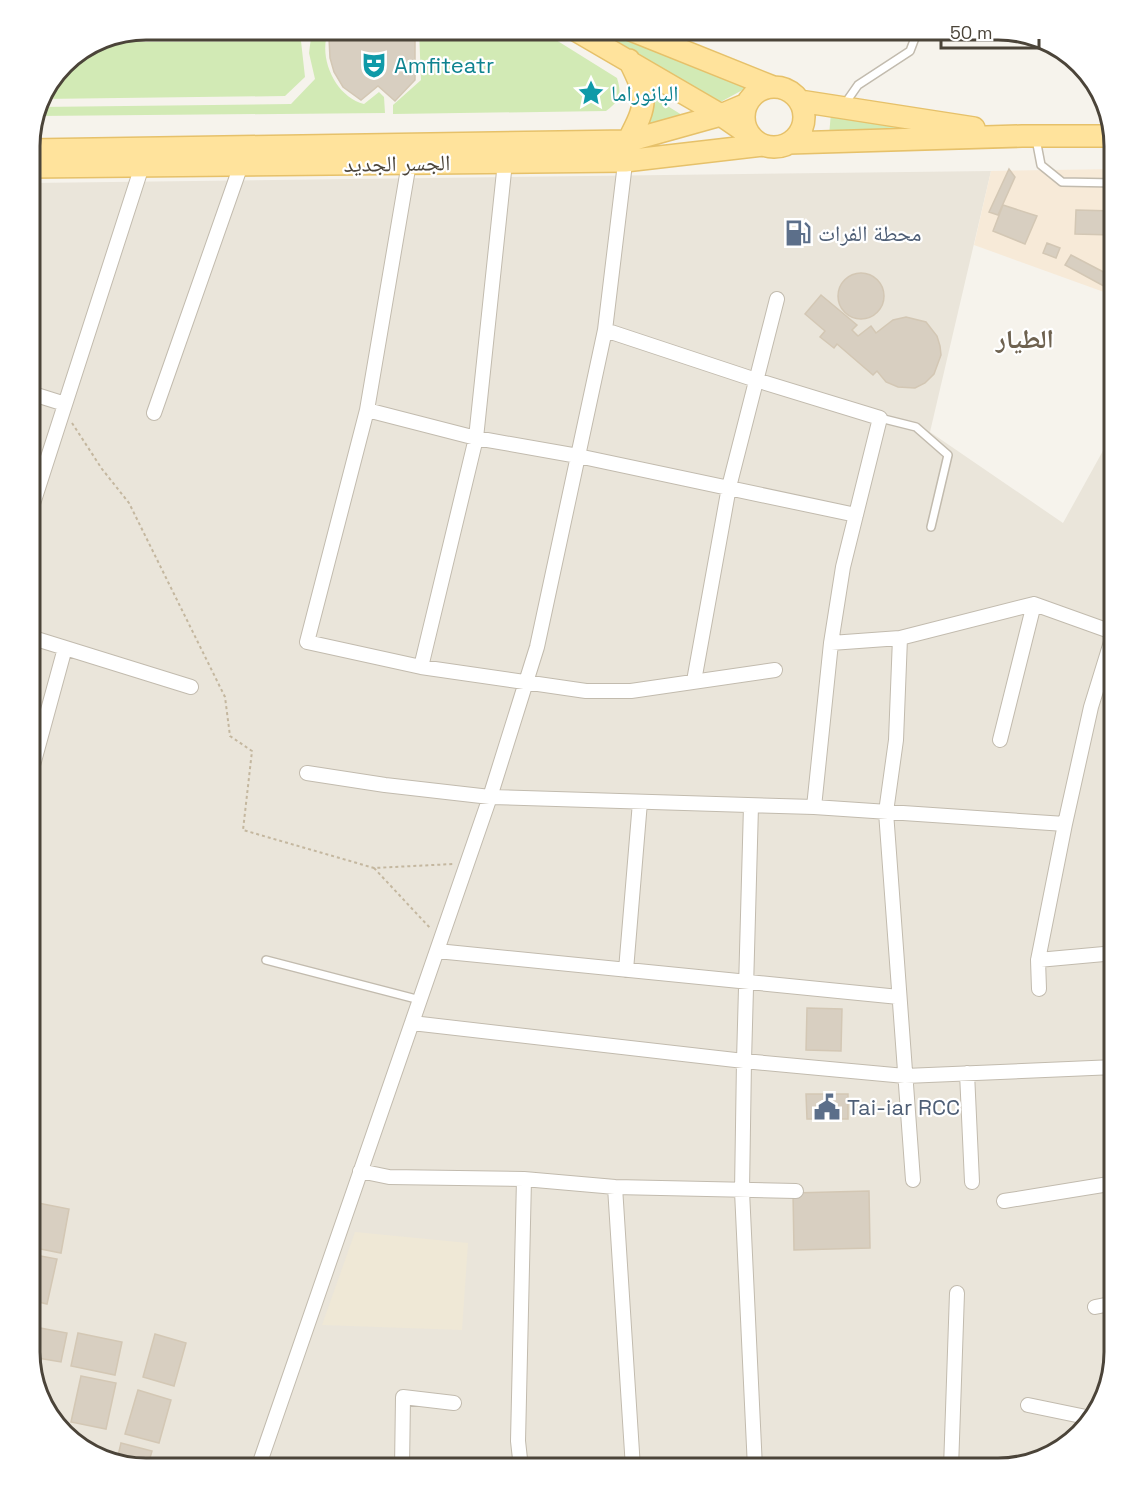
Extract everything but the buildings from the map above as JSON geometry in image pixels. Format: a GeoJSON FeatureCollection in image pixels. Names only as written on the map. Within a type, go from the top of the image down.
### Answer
{"type":"FeatureCollection","features":[{"type":"Feature","properties":{"kind":"main road"},"geometry":{"type":"LineString","coordinates":[[594,41],[722,115],[757,140],[781,147],[789,143],[802,129],[804,110],[800,101],[788,90],[773,87],[658,41]]}},
{"type":"Feature","properties":{"kind":"main road"},"geometry":{"type":"LineString","coordinates":[[627,151],[644,104],[643,89],[629,60]]}},
{"type":"Feature","properties":{"kind":"main road"},"geometry":{"type":"LineString","coordinates":[[757,140],[745,120],[747,104],[758,92],[773,87]]}},
{"type":"Feature","properties":{"kind":"main road"},"geometry":{"type":"LineString","coordinates":[[800,101],[1029,136]]}},
{"type":"Feature","properties":{"kind":"main road","name":"الجسر الجديد"},"geometry":{"type":"LineString","coordinates":[[41,150],[627,151],[747,104]]}},
{"type":"Feature","properties":{"kind":"main road"},"geometry":{"type":"LineString","coordinates":[[789,143],[1104,136]]}},
{"type":"Feature","properties":{"kind":"main road","name":"الجسر الجديد"},"geometry":{"type":"LineString","coordinates":[[41,167],[505,162],[757,140]]}},
{"type":"Feature","properties":{"kind":"street"},"geometry":{"type":"LineString","coordinates":[[261,1458],[468,863],[537,647],[605,330],[627,151]]}},
{"type":"Feature","properties":{"kind":"street"},"geometry":{"type":"LineString","coordinates":[[421,667],[476,438],[505,162]]}},
{"type":"Feature","properties":{"kind":"street"},"geometry":{"type":"LineString","coordinates":[[409,163],[367,410],[308,642],[421,667],[586,691],[631,691],[775,670]]}},
{"type":"Feature","properties":{"kind":"street"},"geometry":{"type":"LineString","coordinates":[[154,413],[241,165]]}},
{"type":"Feature","properties":{"kind":"street"},"geometry":{"type":"LineString","coordinates":[[41,480],[142,166]]}},
{"type":"Feature","properties":{"kind":"street"},"geometry":{"type":"LineString","coordinates":[[694,681],[729,487],[777,299]]}},
{"type":"Feature","properties":{"kind":"street"},"geometry":{"type":"LineString","coordinates":[[605,330],[880,418],[843,567],[831,643],[814,807]]}},
{"type":"Feature","properties":{"kind":"street"},"geometry":{"type":"LineString","coordinates":[[41,396],[65,404]]}},
{"type":"Feature","properties":{"kind":"street"},"geometry":{"type":"LineString","coordinates":[[367,410],[476,438],[578,456],[856,515]]}},
{"type":"Feature","properties":{"kind":"street"},"geometry":{"type":"LineString","coordinates":[[831,643],[900,638],[1034,604],[1105,628]]}},
{"type":"Feature","properties":{"kind":"street"},"geometry":{"type":"LineString","coordinates":[[1000,740],[1034,604]]}},
{"type":"Feature","properties":{"kind":"street"},"geometry":{"type":"LineString","coordinates":[[900,638],[896,740],[886,812],[913,1180]]}},
{"type":"Feature","properties":{"kind":"street"},"geometry":{"type":"LineString","coordinates":[[41,640],[191,687]]}},
{"type":"Feature","properties":{"kind":"street"},"geometry":{"type":"LineString","coordinates":[[41,738],[65,648]]}},
{"type":"Feature","properties":{"kind":"street"},"geometry":{"type":"LineString","coordinates":[[1039,989],[1038,960],[1065,824],[1091,707],[1105,661]]}},
{"type":"Feature","properties":{"kind":"street"},"geometry":{"type":"LineString","coordinates":[[308,773],[490,797],[814,807],[1065,824]]}},
{"type":"Feature","properties":{"kind":"street"},"geometry":{"type":"LineString","coordinates":[[626,970],[640,802]]}},
{"type":"Feature","properties":{"kind":"street"},"geometry":{"type":"LineString","coordinates":[[751,806],[742,1191],[755,1458]]}},
{"type":"Feature","properties":{"kind":"street"},"geometry":{"type":"LineString","coordinates":[[439,945],[626,970],[899,997]]}},
{"type":"Feature","properties":{"kind":"street"},"geometry":{"type":"LineString","coordinates":[[1038,960],[1105,954]]}},
{"type":"Feature","properties":{"kind":"street"},"geometry":{"type":"LineString","coordinates":[[412,1023],[744,1061],[905,1076],[1105,1067]]}},
{"type":"Feature","properties":{"kind":"street"},"geometry":{"type":"LineString","coordinates":[[967,1073],[972,1182]]}},
{"type":"Feature","properties":{"kind":"street"},"geometry":{"type":"LineString","coordinates":[[360,1171],[389,1177],[524,1179],[615,1187],[796,1191]]}},
{"type":"Feature","properties":{"kind":"street"},"geometry":{"type":"LineString","coordinates":[[520,1458],[518,1441],[524,1179]]}},
{"type":"Feature","properties":{"kind":"street"},"geometry":{"type":"LineString","coordinates":[[1004,1201],[1105,1185]]}},
{"type":"Feature","properties":{"kind":"street"},"geometry":{"type":"LineString","coordinates":[[615,1187],[632,1458]]}},
{"type":"Feature","properties":{"kind":"street"},"geometry":{"type":"LineString","coordinates":[[951,1458],[957,1293]]}},
{"type":"Feature","properties":{"kind":"street"},"geometry":{"type":"LineString","coordinates":[[1095,1307],[1105,1305]]}},
{"type":"Feature","properties":{"kind":"street"},"geometry":{"type":"LineString","coordinates":[[402,1458],[403,1397],[454,1403]]}},
{"type":"Feature","properties":{"kind":"street"},"geometry":{"type":"LineString","coordinates":[[1028,1405],[1083,1416]]}},
{"type":"Feature","properties":{"kind":"lane"},"geometry":{"type":"LineString","coordinates":[[842,107],[858,85],[910,51],[914,41]]}},
{"type":"Feature","properties":{"kind":"lane"},"geometry":{"type":"LineString","coordinates":[[1029,136],[1041,165],[1062,182],[1105,183]]}},
{"type":"Feature","properties":{"kind":"lane"},"geometry":{"type":"LineString","coordinates":[[880,418],[916,427],[948,455],[931,527]]}},
{"type":"Feature","properties":{"kind":"lane"},"geometry":{"type":"LineString","coordinates":[[266,960],[420,1000]]}},
{"type":"Feature","properties":{"kind":"path"},"geometry":{"type":"LineString","coordinates":[[65,404],[73,424],[102,469],[129,503],[225,697],[230,736],[252,751],[243,830],[374,868],[468,863]]}},
{"type":"Feature","properties":{"kind":"path"},"geometry":{"type":"LineString","coordinates":[[374,868],[439,945]]}},
{"type":"Feature","properties":{"kind":"shaded area"},"geometry":{"type":"Polygon","coordinates":[[[1105,169],[1105,292],[974,245],[991,171],[1105,169]]]}},
{"type":"Feature","properties":{"kind":"shaded area"},"geometry":{"type":"Polygon","coordinates":[[[991,171],[930,432],[1063,523],[1105,447],[1105,1351],[1101,1379],[1096,1392],[1083,1416],[1063,1436],[1026,1454],[998,1458],[147,1458],[119,1454],[106,1449],[82,1436],[62,1416],[46,1385],[40,1351],[41,183],[991,171]]]}},
{"type":"Feature","properties":{"kind":"shaded area"},"geometry":{"type":"Polygon","coordinates":[[[355,1232],[468,1243],[462,1330],[322,1325],[355,1232]]]}},
{"type":"Feature","properties":{"kind":"green space"},"geometry":{"type":"Polygon","coordinates":[[[301,41],[305,77],[285,96],[52,99],[62,82],[82,62],[106,49],[134,42],[301,41]]]}},
{"type":"Feature","properties":{"kind":"green space"},"geometry":{"type":"Polygon","coordinates":[[[311,41],[326,41],[327,63],[337,84],[354,100],[364,104],[379,92],[384,97],[385,113],[45,116],[48,107],[291,104],[315,79],[309,53],[311,41]]]}},
{"type":"Feature","properties":{"kind":"green space"},"geometry":{"type":"Polygon","coordinates":[[[419,41],[558,41],[617,78],[619,97],[606,111],[393,114],[393,105],[421,80],[419,41]]]}},
{"type":"Feature","properties":{"kind":"green space"},"geometry":{"type":"Polygon","coordinates":[[[604,41],[637,41],[748,87],[715,105],[604,41]]]}},
{"type":"Feature","properties":{"kind":"green space"},"geometry":{"type":"Polygon","coordinates":[[[653,97],[682,115],[646,124],[653,97]]]}},
{"type":"Feature","properties":{"kind":"green space"},"geometry":{"type":"Polygon","coordinates":[[[831,113],[971,133],[829,135],[831,113]]]}},
{"type":"Feature","properties":{"kind":"place","name":"Amfiteatr"},"geometry":{"type":"Point","coordinates":[374,65]}},
{"type":"Feature","properties":{"kind":"place","name":"البانوراما"},"geometry":{"type":"Point","coordinates":[591,93]}},
{"type":"Feature","properties":{"kind":"place","name":"محطة الفرات"},"geometry":{"type":"Point","coordinates":[798,233]}},
{"type":"Feature","properties":{"kind":"place","name":"Tai-iar RCC"},"geometry":{"type":"Point","coordinates":[827,1107]}},
{"type":"Feature","properties":{"kind":"district","name":"الطيار"},"geometry":{"type":"Point","coordinates":[1025,339]}}]}
